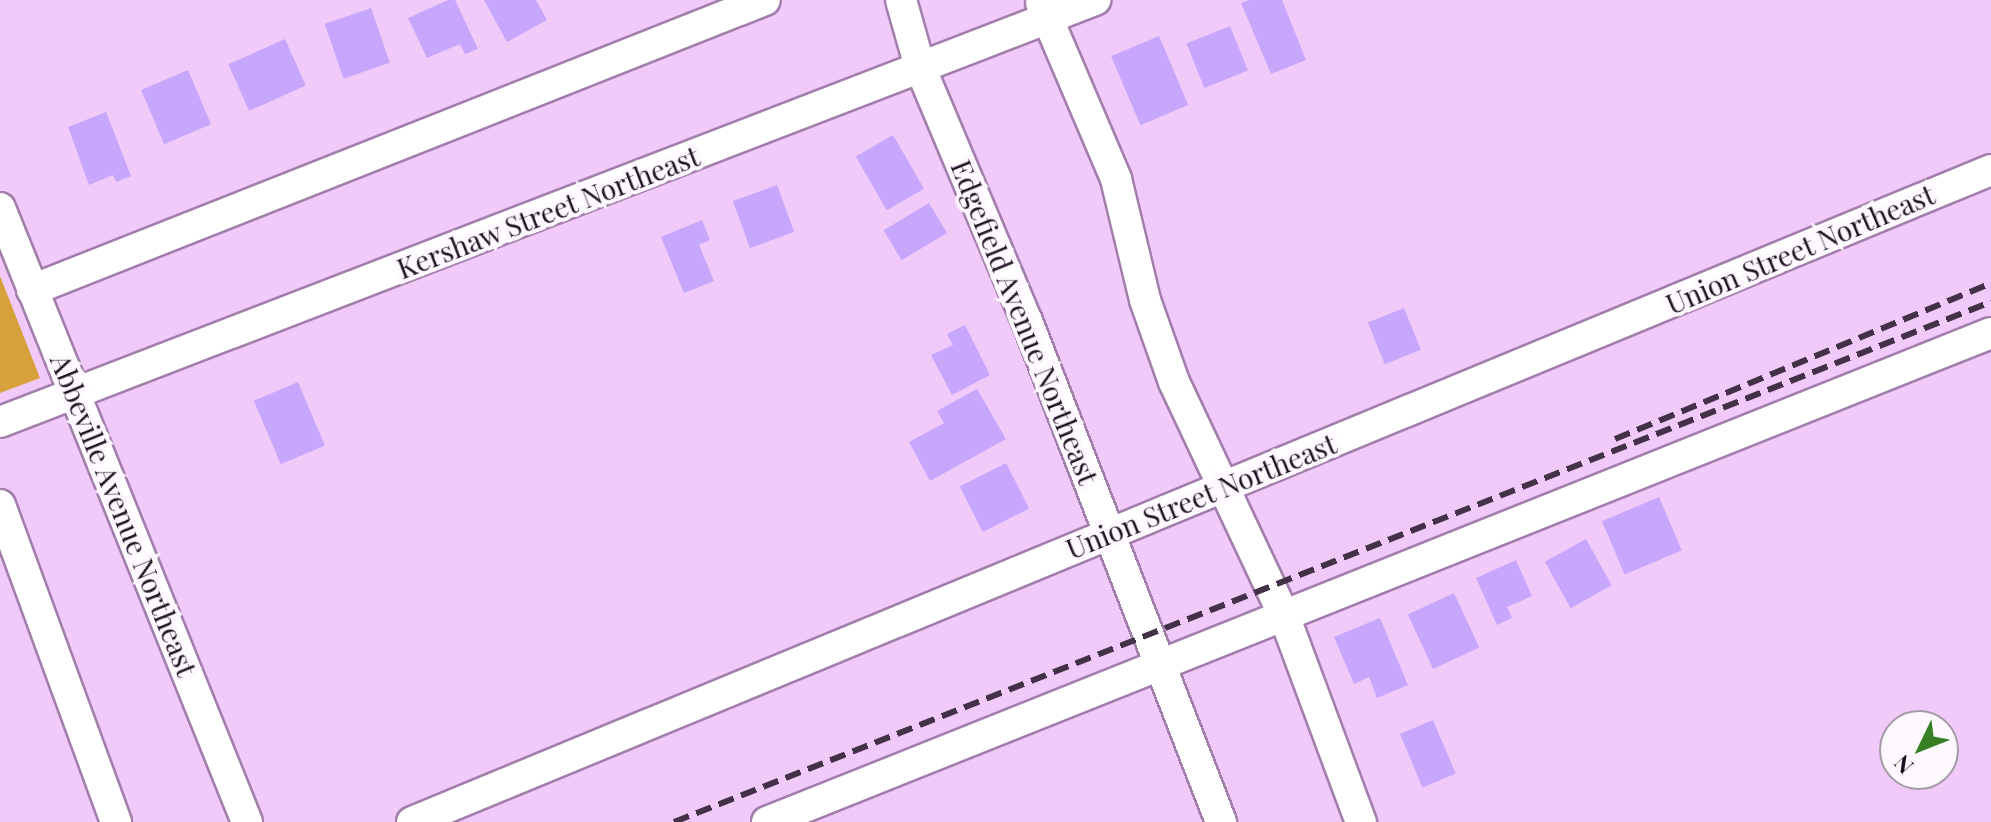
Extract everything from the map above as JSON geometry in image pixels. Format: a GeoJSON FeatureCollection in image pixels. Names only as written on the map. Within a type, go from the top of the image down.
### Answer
{"type":"FeatureCollection","features":[{"type":"Feature","properties":{"kind":"street"},"geometry":{"type":"LineString","coordinates":[[32,290],[765,0]]}},
{"type":"Feature","properties":{"kind":"street","name":"Edgefield Avenue Northeast"},"geometry":{"type":"LineString","coordinates":[[901,0],[920,67],[1163,667],[1221,822]]}},
{"type":"Feature","properties":{"kind":"street","name":"Kershaw Street Northeast"},"geometry":{"type":"LineString","coordinates":[[0,422],[920,67],[1043,9],[1095,0]]}},
{"type":"Feature","properties":{"kind":"street"},"geometry":{"type":"LineString","coordinates":[[1043,9],[1116,179],[1145,300],[1174,382],[1285,618],[1361,822]]}},
{"type":"Feature","properties":{"kind":"street","name":"Union Street Northeast"},"geometry":{"type":"LineString","coordinates":[[412,822],[1991,170]]}},
{"type":"Feature","properties":{"kind":"street","name":"Abbeville Avenue Northeast"},"geometry":{"type":"LineString","coordinates":[[0,208],[74,393],[108,468],[247,822]]}},
{"type":"Feature","properties":{"kind":"street"},"geometry":{"type":"LineString","coordinates":[[767,822],[1285,618],[1564,499],[1991,333]]}},
{"type":"Feature","properties":{"kind":"street"},"geometry":{"type":"LineString","coordinates":[[0,505],[116,822]]}},
{"type":"Feature","properties":{"kind":"shaded area"},"geometry":{"type":"Polygon","coordinates":[[[0,276],[40,378],[0,393],[0,276]]]}},
{"type":"Feature","properties":{"kind":"building"},"geometry":{"type":"Polygon","coordinates":[[[448,0],[455,0],[478,49],[465,54],[460,44],[427,58],[408,18],[448,0]]]}},
{"type":"Feature","properties":{"kind":"building"},"geometry":{"type":"Polygon","coordinates":[[[484,0],[536,0],[547,20],[507,42],[484,0]]]}},
{"type":"Feature","properties":{"kind":"building"},"geometry":{"type":"Polygon","coordinates":[[[1249,0],[1282,0],[1306,60],[1271,74],[1241,3],[1249,0]]]}},
{"type":"Feature","properties":{"kind":"building"},"geometry":{"type":"Polygon","coordinates":[[[371,8],[390,63],[344,79],[325,24],[371,8]]]}},
{"type":"Feature","properties":{"kind":"building"},"geometry":{"type":"Polygon","coordinates":[[[1230,26],[1248,71],[1204,88],[1186,44],[1230,26]]]}},
{"type":"Feature","properties":{"kind":"building"},"geometry":{"type":"Polygon","coordinates":[[[1159,36],[1188,105],[1140,125],[1111,56],[1159,36]]]}},
{"type":"Feature","properties":{"kind":"building"},"geometry":{"type":"Polygon","coordinates":[[[285,39],[306,86],[249,111],[228,64],[285,39]]]}},
{"type":"Feature","properties":{"kind":"building"},"geometry":{"type":"Polygon","coordinates":[[[188,70],[211,124],[164,144],[141,90],[188,70]]]}},
{"type":"Feature","properties":{"kind":"building"},"geometry":{"type":"Polygon","coordinates":[[[106,112],[131,176],[116,182],[113,175],[89,185],[68,127],[106,112]]]}},
{"type":"Feature","properties":{"kind":"building"},"geometry":{"type":"Polygon","coordinates":[[[893,135],[924,189],[887,210],[856,156],[893,135]]]}},
{"type":"Feature","properties":{"kind":"building"},"geometry":{"type":"Polygon","coordinates":[[[777,185],[794,232],[750,248],[733,201],[777,185]]]}},
{"type":"Feature","properties":{"kind":"building"},"geometry":{"type":"Polygon","coordinates":[[[929,203],[947,233],[902,260],[884,230],[929,203]]]}},
{"type":"Feature","properties":{"kind":"building"},"geometry":{"type":"Polygon","coordinates":[[[702,220],[710,240],[699,245],[714,281],[684,293],[661,237],[702,220]]]}},
{"type":"Feature","properties":{"kind":"building"},"geometry":{"type":"Polygon","coordinates":[[[1404,308],[1421,350],[1385,364],[1368,323],[1404,308]]]}},
{"type":"Feature","properties":{"kind":"building"},"geometry":{"type":"Polygon","coordinates":[[[965,325],[990,375],[952,395],[931,355],[953,345],[947,334],[965,325]]]}},
{"type":"Feature","properties":{"kind":"building"},"geometry":{"type":"Polygon","coordinates":[[[298,382],[325,446],[281,464],[254,401],[298,382]]]}},
{"type":"Feature","properties":{"kind":"building"},"geometry":{"type":"Polygon","coordinates":[[[977,389],[1006,439],[930,481],[909,442],[944,423],[937,411],[977,389]]]}},
{"type":"Feature","properties":{"kind":"building"},"geometry":{"type":"Polygon","coordinates":[[[1006,463],[1029,508],[983,532],[960,487],[1006,463]]]}},
{"type":"Feature","properties":{"kind":"building"},"geometry":{"type":"Polygon","coordinates":[[[1659,497],[1682,550],[1625,575],[1602,521],[1659,497]]]}},
{"type":"Feature","properties":{"kind":"building"},"geometry":{"type":"Polygon","coordinates":[[[1586,539],[1612,585],[1571,608],[1545,562],[1586,539]]]}},
{"type":"Feature","properties":{"kind":"building"},"geometry":{"type":"Polygon","coordinates":[[[1516,560],[1532,596],[1507,607],[1512,618],[1497,625],[1476,578],[1516,560]]]}},
{"type":"Feature","properties":{"kind":"building"},"geometry":{"type":"Polygon","coordinates":[[[1454,593],[1479,647],[1433,669],[1408,615],[1454,593]]]}},
{"type":"Feature","properties":{"kind":"building"},"geometry":{"type":"Polygon","coordinates":[[[1380,618],[1408,685],[1377,698],[1369,677],[1354,684],[1334,637],[1380,618]]]}},
{"type":"Feature","properties":{"kind":"building"},"geometry":{"type":"Polygon","coordinates":[[[1433,720],[1456,773],[1423,787],[1400,734],[1433,720]]]}},
{"type":"Feature","properties":{"kind":"railway"},"geometry":{"type":"LineString","coordinates":[[1615,439],[1991,283]]}},
{"type":"Feature","properties":{"kind":"railway"},"geometry":{"type":"LineString","coordinates":[[674,822],[1991,302]]}}]}
